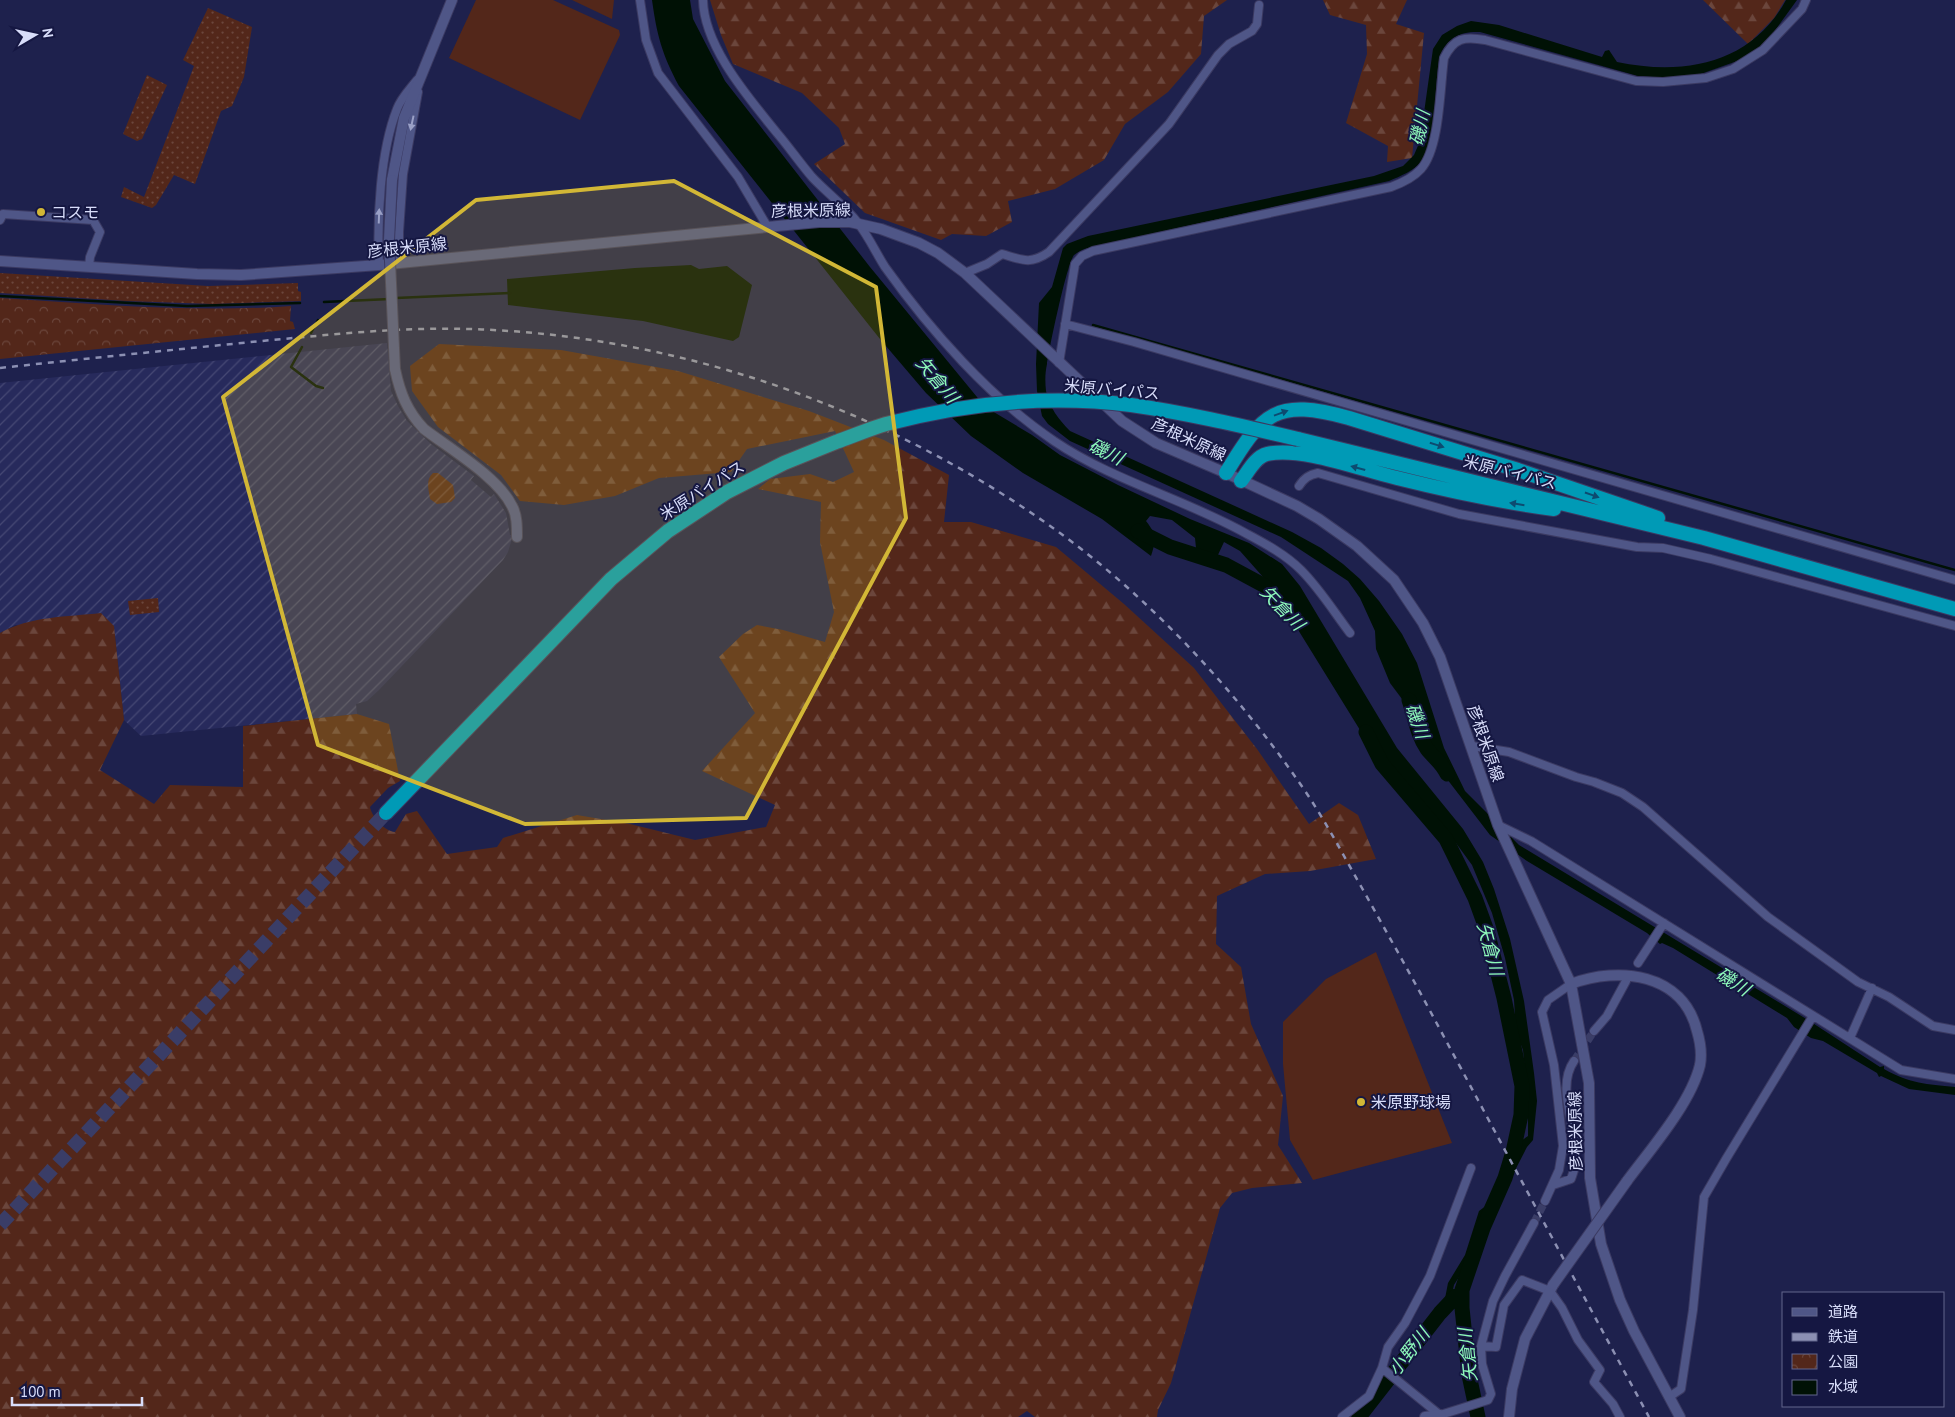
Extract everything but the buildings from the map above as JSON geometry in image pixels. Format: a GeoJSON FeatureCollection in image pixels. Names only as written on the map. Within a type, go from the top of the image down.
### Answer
{"type":"FeatureCollection","features":[{"type":"Feature","properties":{"kind":"highway","name":"米原バイパス"},"geometry":{"type":"LineString","coordinates":[[386,813],[611,579],[668,530],[727,492],[784,463],[884,425],[968,407],[1020,402],[1071,401],[1128,405],[1189,414],[1704,538],[1955,609]]}},
{"type":"Feature","properties":{"kind":"highway"},"geometry":{"type":"LineString","coordinates":[[1226,473],[1247,438],[1265,420],[1291,409],[1305,408],[1325,411],[1518,470],[1688,529],[1704,538]]}},
{"type":"Feature","properties":{"kind":"highway"},"geometry":{"type":"LineString","coordinates":[[1241,481],[1257,460],[1264,455],[1290,453],[1481,497],[1634,521]]}},
{"type":"Feature","properties":{"kind":"main road"},"geometry":{"type":"LineString","coordinates":[[452,0],[404,118],[392,180],[389,240],[395,369],[398,386],[404,402],[413,417],[504,493],[513,508],[517,522],[517,537]]}},
{"type":"Feature","properties":{"kind":"main road","name":"彦根米原線"},"geometry":{"type":"LineString","coordinates":[[0,262],[241,275],[379,265],[819,222],[855,223],[881,229],[919,243],[938,253],[965,273],[1056,360],[1129,425],[1156,443],[1297,506],[1357,546],[1394,580],[1423,623],[1440,657],[1498,825],[1571,984],[1589,1082],[1590,1178],[1602,1244],[1620,1300],[1680,1417]]}},
{"type":"Feature","properties":{"kind":"main road"},"geometry":{"type":"LineString","coordinates":[[1509,1417],[1512,1389],[1525,1339],[1552,1288],[1676,1114],[1691,1087],[1700,1064],[1700,1042],[1695,1021],[1684,1003],[1670,990],[1653,980],[1618,974],[1581,980],[1571,984]]}},
{"type":"Feature","properties":{"kind":"main road"},"geometry":{"type":"LineString","coordinates":[[1426,1417],[1441,1416]]}},
{"type":"Feature","properties":{"kind":"street"},"geometry":{"type":"LineString","coordinates":[[640,0],[646,40],[658,73],[738,177],[772,226]]}},
{"type":"Feature","properties":{"kind":"street"},"geometry":{"type":"LineString","coordinates":[[703,0],[709,28],[726,64],[746,94],[813,177],[855,223],[917,308],[987,387],[1051,439],[1082,459],[1223,520],[1273,548],[1301,570],[1319,590],[1350,633]]}},
{"type":"Feature","properties":{"kind":"street"},"geometry":{"type":"LineString","coordinates":[[1056,360],[1065,324],[1075,264],[1082,256],[1093,251],[1391,187],[1416,174],[1423,168],[1430,154],[1434,139],[1444,58],[1457,41],[1470,37],[1485,40],[1636,81],[1663,82],[1706,78],[1733,69],[1763,50],[1802,10],[1806,0]]}},
{"type":"Feature","properties":{"kind":"street"},"geometry":{"type":"LineString","coordinates":[[965,273],[987,264],[1002,254],[1027,261],[1038,260],[1049,252],[1169,124],[1218,55],[1229,44],[1252,31],[1257,24],[1259,5]]}},
{"type":"Feature","properties":{"kind":"street"},"geometry":{"type":"LineString","coordinates":[[399,263],[403,174],[420,75]]}},
{"type":"Feature","properties":{"kind":"street"},"geometry":{"type":"LineString","coordinates":[[379,265],[381,190],[388,144],[397,109],[420,75]]}},
{"type":"Feature","properties":{"kind":"street"},"geometry":{"type":"LineString","coordinates":[[0,220],[3,214],[93,220],[100,232],[90,257],[89,267]]}},
{"type":"Feature","properties":{"kind":"street"},"geometry":{"type":"LineString","coordinates":[[1065,324],[1153,347],[1955,580]]}},
{"type":"Feature","properties":{"kind":"street"},"geometry":{"type":"LineString","coordinates":[[1299,486],[1311,474],[1318,473],[1459,514],[1637,547],[1662,548],[1711,559],[1955,626]]}},
{"type":"Feature","properties":{"kind":"street"},"geometry":{"type":"LineString","coordinates":[[1472,746],[1509,752],[1622,793],[1644,807],[1768,917],[1858,982],[1889,997],[1933,1026],[1955,1030]]}},
{"type":"Feature","properties":{"kind":"street"},"geometry":{"type":"LineString","coordinates":[[1498,825],[1530,841],[1812,1018],[1850,1038],[1901,1070],[1955,1079]]}},
{"type":"Feature","properties":{"kind":"street"},"geometry":{"type":"LineString","coordinates":[[1638,963],[1663,926]]}},
{"type":"Feature","properties":{"kind":"street"},"geometry":{"type":"LineString","coordinates":[[1594,1031],[1607,1016],[1626,981]]}},
{"type":"Feature","properties":{"kind":"street"},"geometry":{"type":"LineString","coordinates":[[1544,1202],[1553,1185],[1562,1157],[1563,1146],[1556,1074],[1542,1012],[1548,1000],[1571,984]]}},
{"type":"Feature","properties":{"kind":"street"},"geometry":{"type":"LineString","coordinates":[[1850,1038],[1872,988]]}},
{"type":"Feature","properties":{"kind":"street"},"geometry":{"type":"LineString","coordinates":[[1669,1397],[1681,1389],[1693,1310],[1704,1197],[1812,1018]]}},
{"type":"Feature","properties":{"kind":"street"},"geometry":{"type":"LineString","coordinates":[[1553,1185],[1571,1179],[1576,1160],[1566,1082],[1570,1067],[1574,1061]]}},
{"type":"Feature","properties":{"kind":"street"},"geometry":{"type":"LineString","coordinates":[[1342,1417],[1369,1396],[1382,1368],[1388,1347],[1405,1323],[1430,1276],[1471,1168]]}},
{"type":"Feature","properties":{"kind":"street"},"geometry":{"type":"LineString","coordinates":[[1382,1368],[1441,1416],[1488,1400],[1491,1394],[1482,1364],[1481,1346],[1493,1301],[1534,1223]]}},
{"type":"Feature","properties":{"kind":"street"},"geometry":{"type":"LineString","coordinates":[[1481,1346],[1496,1347],[1504,1305],[1522,1280],[1552,1288],[1578,1340],[1600,1370],[1594,1382],[1613,1404],[1620,1417]]}},
{"type":"Feature","properties":{"kind":"highlighted area"},"geometry":{"type":"Polygon","coordinates":[[[674,181],[876,287],[906,518],[746,818],[525,824],[318,745],[223,397],[476,200],[674,181]]]}},
{"type":"Feature","properties":{"kind":"shaded area"},"geometry":{"type":"Polygon","coordinates":[[[387,343],[391,391],[407,421],[431,444],[474,476],[471,480],[491,497],[494,494],[506,513],[510,535],[513,535],[508,552],[503,560],[379,690],[367,701],[356,704],[357,714],[141,736],[124,720],[114,626],[15,625],[0,633],[0,383],[387,343]]]}},
{"type":"Feature","properties":{"kind":"green space"},"geometry":{"type":"Polygon","coordinates":[[[476,0],[553,0],[619,30],[620,35],[580,120],[449,58],[476,0]]]}},
{"type":"Feature","properties":{"kind":"green space"},"geometry":{"type":"Polygon","coordinates":[[[572,0],[614,0],[612,19],[572,0]]]}},
{"type":"Feature","properties":{"kind":"green space"},"geometry":{"type":"Polygon","coordinates":[[[710,0],[1227,0],[1204,16],[1201,54],[1168,92],[1125,124],[1104,160],[1055,189],[1008,201],[1012,222],[986,236],[952,234],[941,240],[865,213],[814,164],[845,144],[839,128],[802,93],[733,64],[710,0]]]}},
{"type":"Feature","properties":{"kind":"green space"},"geometry":{"type":"Polygon","coordinates":[[[1323,0],[1407,0],[1396,24],[1424,33],[1412,158],[1387,162],[1388,146],[1346,123],[1367,54],[1366,25],[1330,15],[1323,0]]]}},
{"type":"Feature","properties":{"kind":"green space"},"geometry":{"type":"Polygon","coordinates":[[[1703,0],[1785,0],[1774,18],[1748,44],[1703,0]]]}},
{"type":"Feature","properties":{"kind":"green space"},"geometry":{"type":"Polygon","coordinates":[[[208,8],[252,27],[244,77],[232,106],[221,111],[195,184],[174,175],[156,205],[152,208],[121,197],[124,187],[144,197],[194,66],[183,60],[208,8]]]}},
{"type":"Feature","properties":{"kind":"green space"},"geometry":{"type":"Polygon","coordinates":[[[147,75],[167,85],[142,139],[137,141],[123,134],[147,75]]]}},
{"type":"Feature","properties":{"kind":"green space"},"geometry":{"type":"Polygon","coordinates":[[[0,273],[208,286],[298,283],[301,301],[213,304],[0,293],[0,273]]]}},
{"type":"Feature","properties":{"kind":"green space"},"geometry":{"type":"Polygon","coordinates":[[[0,298],[218,309],[291,306],[290,321],[293,322],[295,329],[0,359],[0,298]]]}},
{"type":"Feature","properties":{"kind":"green space"},"geometry":{"type":"Polygon","coordinates":[[[439,344],[561,350],[678,371],[809,411],[884,440],[949,475],[944,522],[971,522],[1056,547],[1124,604],[1194,668],[1257,749],[1309,824],[1339,803],[1358,815],[1376,859],[1310,871],[1265,874],[1217,896],[1216,944],[1241,967],[1251,1024],[1283,1096],[1278,1145],[1302,1183],[1252,1188],[1232,1193],[1220,1208],[1171,1383],[1158,1410],[1157,1417],[1035,1417],[1027,1411],[1018,1417],[0,1417],[0,633],[12,627],[36,620],[101,613],[114,626],[124,720],[100,770],[154,804],[170,785],[243,787],[243,726],[357,714],[389,724],[400,781],[388,788],[370,807],[373,815],[379,823],[395,832],[406,814],[417,811],[447,854],[497,847],[503,838],[577,815],[630,824],[695,840],[766,827],[775,805],[702,771],[755,713],[719,657],[743,634],[757,625],[825,642],[834,612],[820,542],[821,502],[758,489],[770,479],[810,474],[833,482],[854,472],[835,431],[747,449],[731,472],[659,478],[615,496],[564,505],[520,501],[501,475],[438,427],[412,391],[410,366],[439,344]]]}},
{"type":"Feature","properties":{"kind":"green space"},"geometry":{"type":"Polygon","coordinates":[[[433,473],[438,473],[453,485],[455,498],[451,502],[437,504],[430,499],[428,482],[433,473]]]}},
{"type":"Feature","properties":{"kind":"green space"},"geometry":{"type":"Polygon","coordinates":[[[158,598],[159,612],[130,615],[128,601],[158,598]]]}},
{"type":"Feature","properties":{"kind":"green space","name":"米原野球場"},"geometry":{"type":"Polygon","coordinates":[[[1376,952],[1452,1143],[1313,1180],[1290,1140],[1283,1064],[1283,1022],[1326,979],[1376,952]]]}},
{"type":"Feature","properties":{"kind":"water"},"geometry":{"type":"Polygon","coordinates":[[[652,0],[690,0],[693,19],[725,81],[870,267],[982,405],[1032,435],[1060,455],[1190,519],[1249,543],[1282,564],[1300,586],[1397,748],[1463,829],[1483,862],[1510,939],[1524,1001],[1537,1101],[1533,1140],[1527,1147],[1494,1211],[1484,1220],[1471,1258],[1454,1285],[1448,1311],[1442,1314],[1448,1283],[1465,1255],[1479,1211],[1487,1205],[1491,1193],[1499,1185],[1518,1143],[1528,1136],[1528,1102],[1523,1050],[1516,1032],[1514,1000],[1505,958],[1492,913],[1472,865],[1445,828],[1390,771],[1360,730],[1271,586],[1240,551],[1224,542],[1217,557],[1203,564],[1194,559],[1195,538],[1172,520],[1150,516],[1146,521],[1154,534],[1154,546],[1151,556],[1102,519],[1023,473],[971,436],[926,393],[880,339],[679,86],[661,45],[652,0]]]}},
{"type":"Feature","properties":{"kind":"water"},"geometry":{"type":"Polygon","coordinates":[[[1786,0],[1797,0],[1768,40],[1759,49],[1740,60],[1695,76],[1668,78],[1638,76],[1480,32],[1456,36],[1447,44],[1440,55],[1433,126],[1427,152],[1422,161],[1407,173],[1389,181],[1088,248],[1074,255],[1063,289],[1051,342],[1046,371],[1046,391],[1055,413],[1070,431],[1292,532],[1321,548],[1360,579],[1379,601],[1402,634],[1417,663],[1444,748],[1465,791],[1519,845],[1808,1020],[1880,1067],[1884,1066],[1884,1069],[1911,1080],[1955,1087],[1955,1095],[1909,1089],[1881,1076],[1879,1077],[1877,1073],[1823,1041],[1811,1038],[1794,1027],[1787,1018],[1673,948],[1662,943],[1660,944],[1647,933],[1527,861],[1490,835],[1447,779],[1411,711],[1390,683],[1376,649],[1375,631],[1360,598],[1348,581],[1281,537],[1070,441],[1048,424],[1042,416],[1037,391],[1036,364],[1039,303],[1052,287],[1063,248],[1067,244],[1088,236],[1374,176],[1403,166],[1414,155],[1420,141],[1433,49],[1442,35],[1457,26],[1471,21],[1499,25],[1602,57],[1605,51],[1609,50],[1617,62],[1667,67],[1691,65],[1714,60],[1735,51],[1754,39],[1771,22],[1786,0]]]}},
{"type":"Feature","properties":{"kind":"water"},"geometry":{"type":"Polygon","coordinates":[[[691,265],[699,269],[727,266],[752,285],[739,337],[733,341],[643,321],[508,305],[507,279],[691,265]]]}},
{"type":"Feature","properties":{"kind":"waterway"},"geometry":{"type":"LineString","coordinates":[[396,298],[510,293]]}},
{"type":"Feature","properties":{"kind":"waterway"},"geometry":{"type":"LineString","coordinates":[[0,296],[187,306],[300,303]]}},
{"type":"Feature","properties":{"kind":"waterway"},"geometry":{"type":"LineString","coordinates":[[324,302],[390,299]]}},
{"type":"Feature","properties":{"kind":"waterway"},"geometry":{"type":"LineString","coordinates":[[311,333],[318,320]]}},
{"type":"Feature","properties":{"kind":"waterway"},"geometry":{"type":"LineString","coordinates":[[1093,325],[1955,570]]}},
{"type":"Feature","properties":{"kind":"waterway"},"geometry":{"type":"LineString","coordinates":[[302,347],[291,367],[316,386],[323,388]]}},
{"type":"Feature","properties":{"kind":"waterway","name":"矢倉川"},"geometry":{"type":"LineString","coordinates":[[1138,531],[1170,547],[1226,565],[1265,586],[1294,617]]}},
{"type":"Feature","properties":{"kind":"waterway","name":"磯川"},"geometry":{"type":"LineString","coordinates":[[1409,700],[1418,732],[1424,744],[1447,774]]}},
{"type":"Feature","properties":{"kind":"waterway","name":"矢倉川"},"geometry":{"type":"LineString","coordinates":[[1366,732],[1382,764],[1446,839],[1475,898],[1487,931],[1504,998],[1522,1086],[1521,1115],[1513,1152],[1505,1178],[1483,1228],[1462,1290],[1469,1375],[1478,1417]]}},
{"type":"Feature","properties":{"kind":"waterway","name":"小野川"},"geometry":{"type":"LineString","coordinates":[[1359,1417],[1440,1313],[1456,1296]]}},
{"type":"Feature","properties":{"kind":"tunnel"},"geometry":{"type":"LineString","coordinates":[[0,1225],[386,813]]}},
{"type":"Feature","properties":{"kind":"tunnel"},"geometry":{"type":"LineString","coordinates":[[1574,1061],[1594,1031]]}},
{"type":"Feature","properties":{"kind":"tunnel"},"geometry":{"type":"LineString","coordinates":[[1534,1223],[1545,1201]]}},
{"type":"Feature","properties":{"kind":"railway"},"geometry":{"type":"LineString","coordinates":[[0,368],[272,340],[370,332],[469,329],[548,334],[626,346],[704,363],[780,387],[853,416],[925,450],[994,489],[1060,533],[1094,559],[1160,618],[1191,649],[1249,715],[1301,785],[1333,836],[1409,972],[1649,1417]]}},
{"type":"Feature","properties":{"kind":"place","name":"コスモ"},"geometry":{"type":"Point","coordinates":[41,212]}},
{"type":"Feature","properties":{"kind":"place","name":"米原野球場"},"geometry":{"type":"Point","coordinates":[1361,1102]}}]}
